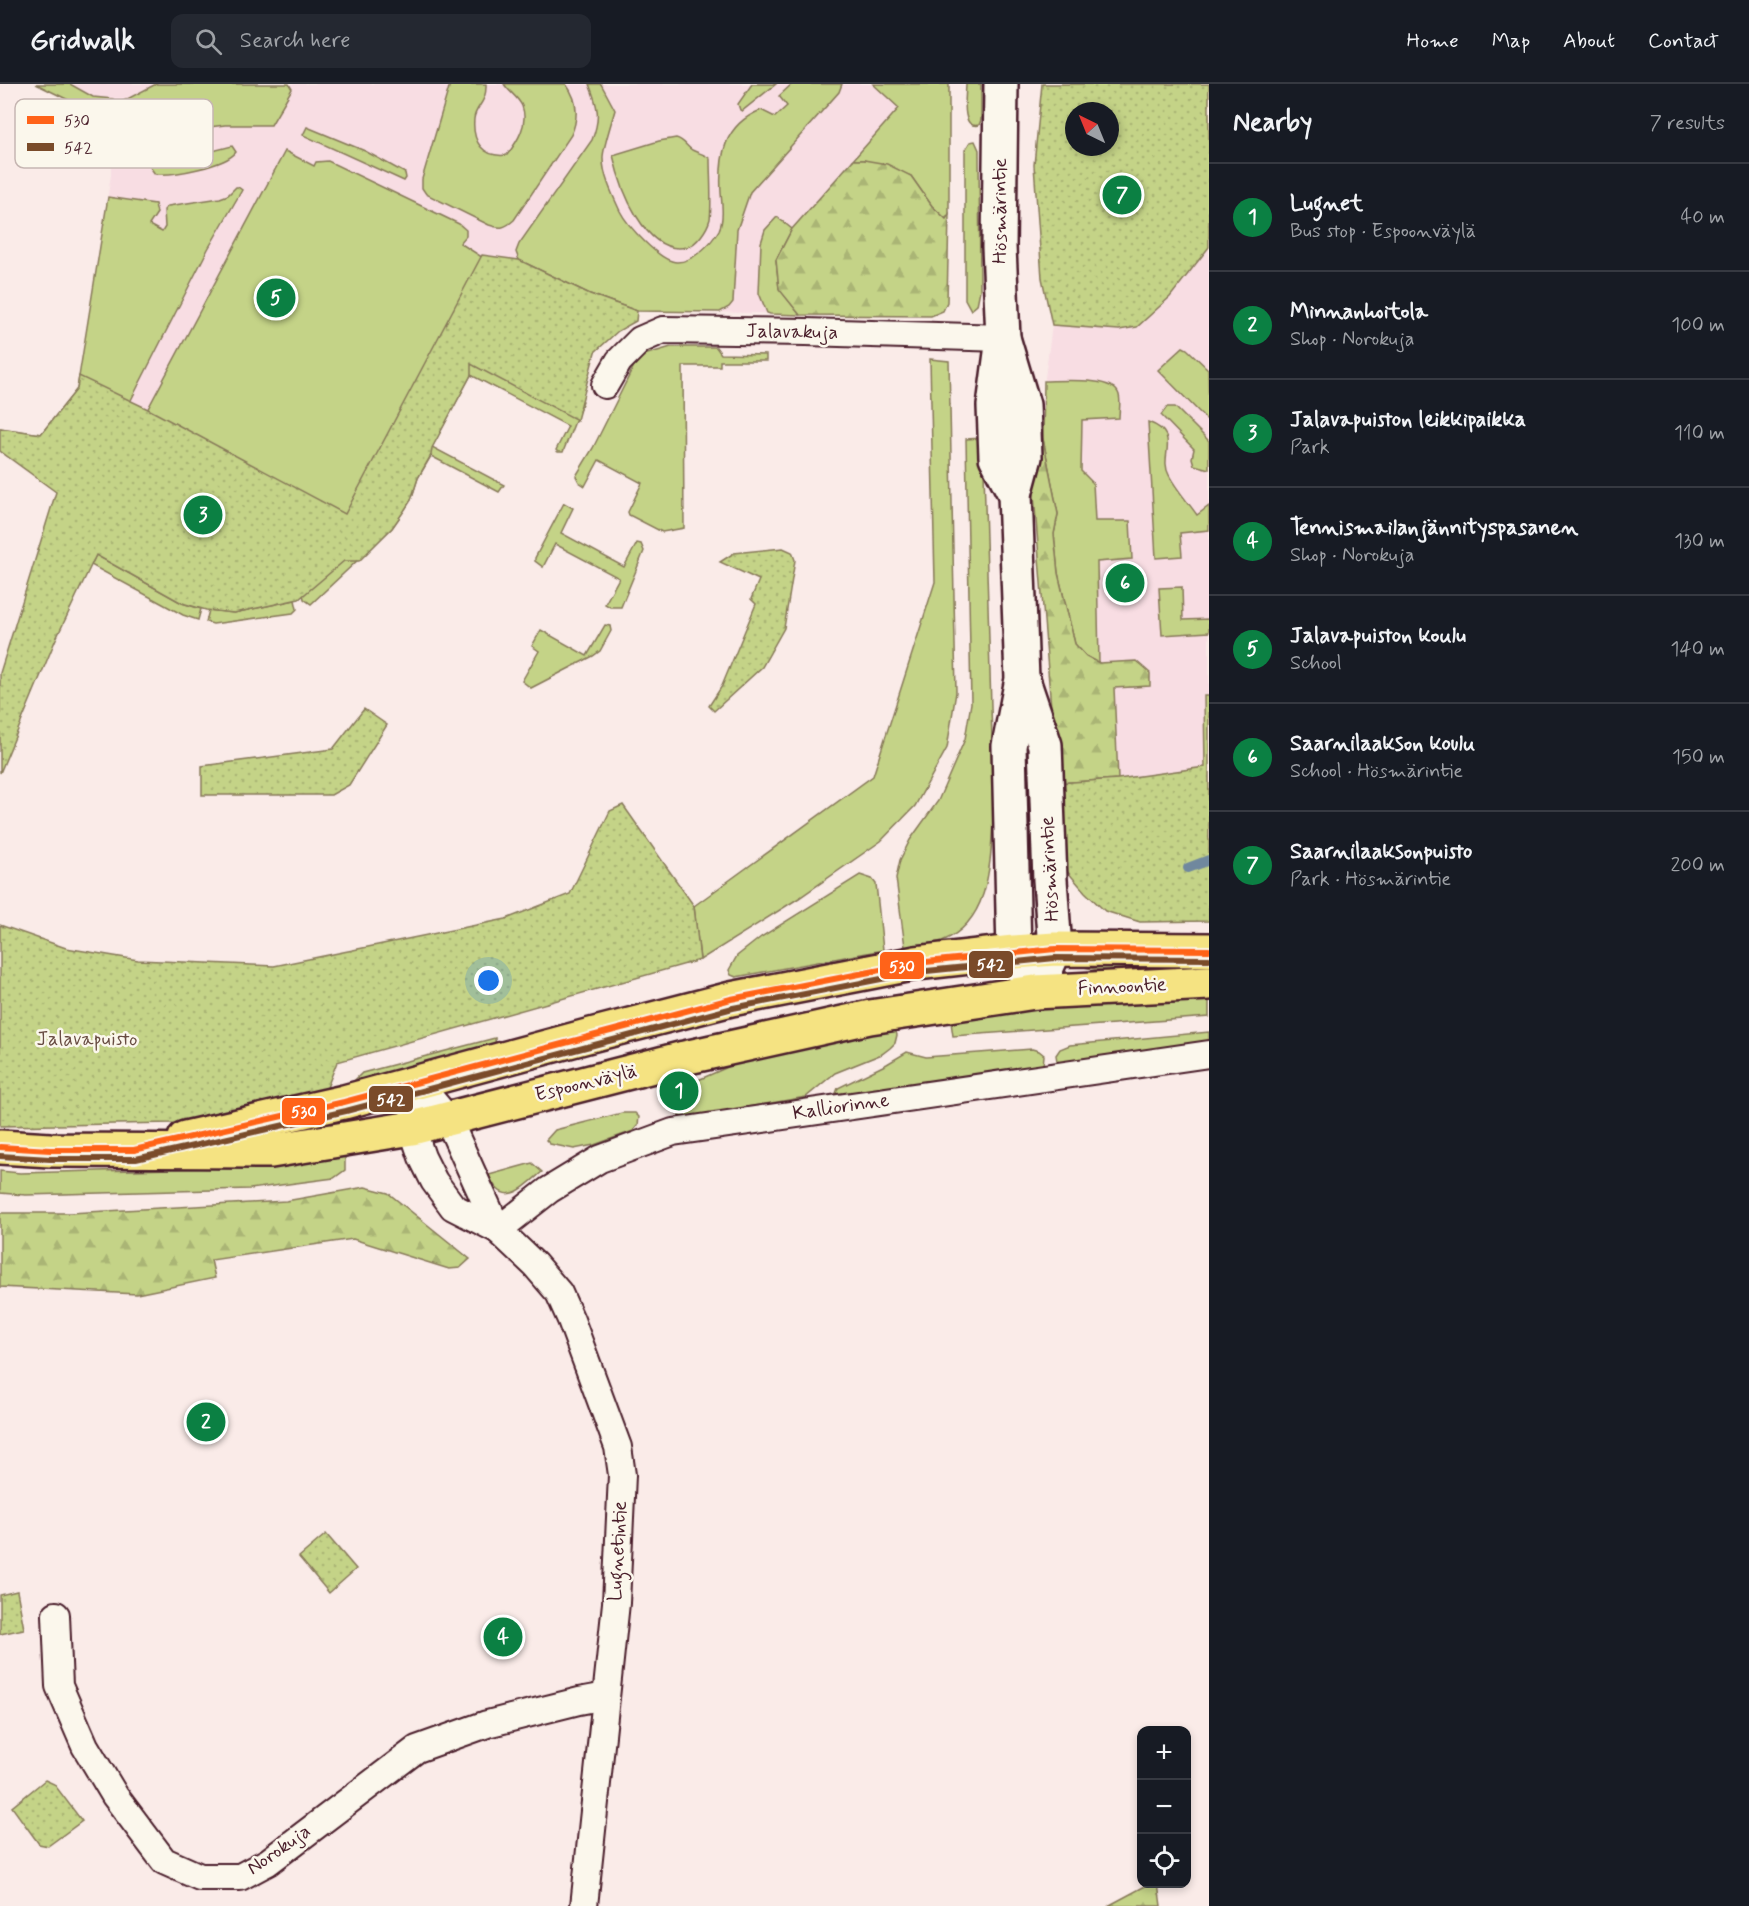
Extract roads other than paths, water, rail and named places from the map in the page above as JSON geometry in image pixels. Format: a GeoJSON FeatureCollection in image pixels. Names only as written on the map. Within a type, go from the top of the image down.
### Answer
{"type":"FeatureCollection","features":[{"type":"Feature","properties":{"kind":"main road","name":"Finnoontie"},"geometry":{"type":"LineString","coordinates":[[1014,952],[1055,949],[1209,950]]}},
{"type":"Feature","properties":{"kind":"main road","name":"Espoonväylä"},"geometry":{"type":"LineString","coordinates":[[134,1150],[344,1102],[730,999],[916,963],[1014,952]]}},
{"type":"Feature","properties":{"kind":"main road","name":"Finnoontie"},"geometry":{"type":"LineString","coordinates":[[1035,992],[1209,983]]}},
{"type":"Feature","properties":{"kind":"main road","name":"Espoonväylä"},"geometry":{"type":"LineString","coordinates":[[0,1147],[50,1150],[271,1151],[412,1128],[684,1058],[847,1022],[1035,992]]}},
{"type":"Feature","properties":{"kind":"street","name":"Hösmärintie"},"geometry":{"type":"LineString","coordinates":[[1001,84],[999,247],[1003,338],[1023,405],[1025,458],[1015,494],[1022,678],[1010,746],[1014,952],[1035,992]]}},
{"type":"Feature","properties":{"kind":"street","name":"Jalavakuja"},"geometry":{"type":"LineString","coordinates":[[605,385],[619,361],[640,340],[663,330],[1003,338]]}},
{"type":"Feature","properties":{"kind":"street","name":"Hösmärintie"},"geometry":{"type":"LineString","coordinates":[[1022,678],[1045,745],[1055,949],[1035,992]]}},
{"type":"Feature","properties":{"kind":"street","name":"Kalliorinne"},"geometry":{"type":"LineString","coordinates":[[498,1230],[549,1190],[600,1159],[672,1132],[1209,1054]]}},
{"type":"Feature","properties":{"kind":"street","name":"Lugnetintie"},"geometry":{"type":"LineString","coordinates":[[417,1082],[448,1119],[498,1230]]}},
{"type":"Feature","properties":{"kind":"street","name":"Lugnetintie"},"geometry":{"type":"LineString","coordinates":[[417,1082],[412,1128],[422,1157],[434,1181],[453,1207],[498,1230],[535,1265],[559,1293],[618,1447],[622,1475],[619,1552],[597,1797],[584,1906]]}},
{"type":"Feature","properties":{"kind":"street","name":"Norokuja"},"geometry":{"type":"LineString","coordinates":[[56,1615],[59,1686],[84,1746],[115,1796],[164,1861],[200,1877],[240,1877],[267,1862],[417,1749],[487,1724],[606,1696]]}},
{"type":"Feature","properties":{"kind":"waterway"},"geometry":{"type":"LineString","coordinates":[[1188,868],[1209,860]]}},
{"type":"Feature","properties":{"kind":"place","name":"Saarnilaaksonpuisto"},"geometry":{"type":"Point","coordinates":[1122,195]}},
{"type":"Feature","properties":{"kind":"place","name":"Jalavapuiston koulu"},"geometry":{"type":"Point","coordinates":[276,298]}},
{"type":"Feature","properties":{"kind":"place","name":"Jalavapuiston leikkipaikka"},"geometry":{"type":"Point","coordinates":[203,515]}},
{"type":"Feature","properties":{"kind":"place","name":"Saarnilaakson koulu"},"geometry":{"type":"Point","coordinates":[1125,583]}},
{"type":"Feature","properties":{"kind":"place","name":"Lugnet"},"geometry":{"type":"Point","coordinates":[679,1091]}},
{"type":"Feature","properties":{"kind":"place","name":"Minnanhoitola"},"geometry":{"type":"Point","coordinates":[206,1422]}},
{"type":"Feature","properties":{"kind":"place","name":"Tennismailanjännityspasanen"},"geometry":{"type":"Point","coordinates":[503,1637]}},
{"type":"Feature","properties":{"kind":"park label","name":"Jalavapuisto"},"geometry":{"type":"Point","coordinates":[87,1039]}}]}
